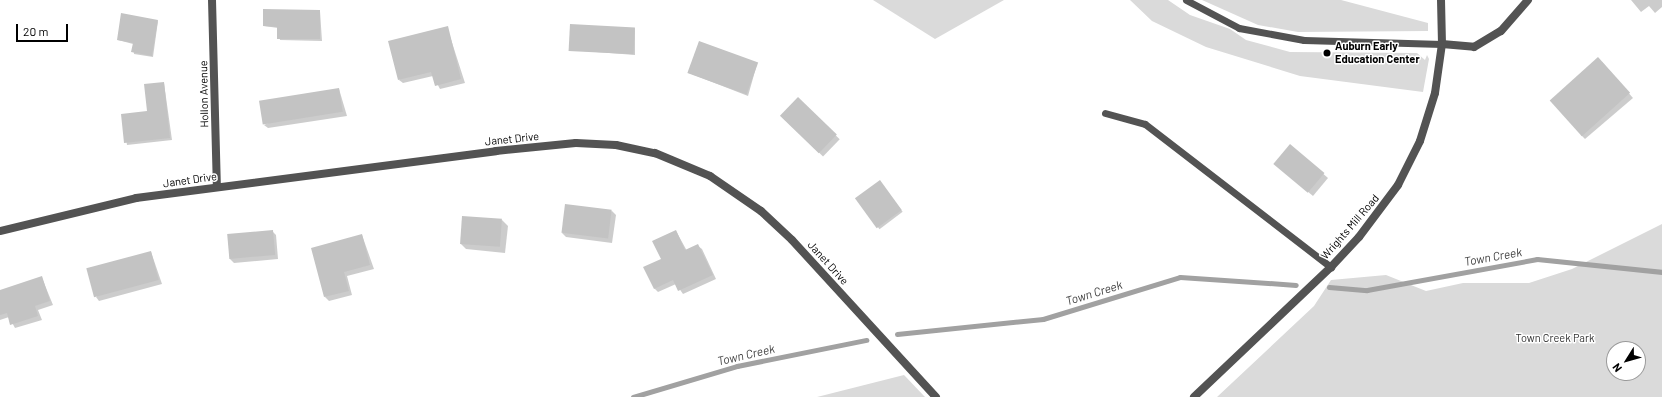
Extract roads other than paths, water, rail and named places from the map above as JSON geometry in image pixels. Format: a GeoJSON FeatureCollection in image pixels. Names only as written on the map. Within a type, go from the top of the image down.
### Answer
{"type":"FeatureCollection","features":[{"type":"Feature","properties":{"kind":"street","name":"Hollon Avenue"},"geometry":{"type":"LineString","coordinates":[[212,0],[217,187]]}},
{"type":"Feature","properties":{"kind":"street","name":"Wrights Mill Road"},"geometry":{"type":"LineString","coordinates":[[1194,397],[1331,267],[1384,206],[1410,164],[1430,111],[1442,44],[1441,0]]}},
{"type":"Feature","properties":{"kind":"street"},"geometry":{"type":"LineString","coordinates":[[1442,44],[1474,47],[1501,31],[1528,0]]}},
{"type":"Feature","properties":{"kind":"street","name":"Janet Drive"},"geometry":{"type":"LineString","coordinates":[[0,231],[136,198],[576,143],[616,145],[655,153],[710,176],[761,211],[792,240],[936,397]]}},
{"type":"Feature","properties":{"kind":"lane"},"geometry":{"type":"LineString","coordinates":[[1186,0],[1239,28],[1304,40],[1442,44]]}},
{"type":"Feature","properties":{"kind":"lane"},"geometry":{"type":"LineString","coordinates":[[1105,113],[1145,124],[1331,267]]}},
{"type":"Feature","properties":{"kind":"waterway","name":"Town Creek"},"geometry":{"type":"LineString","coordinates":[[1329,287],[1367,290],[1537,259],[1662,272]]}},
{"type":"Feature","properties":{"kind":"waterway","name":"Town Creek"},"geometry":{"type":"LineString","coordinates":[[897,334],[1043,319],[1180,277],[1296,285]]}},
{"type":"Feature","properties":{"kind":"waterway","name":"Town Creek"},"geometry":{"type":"LineString","coordinates":[[633,397],[737,366],[866,340]]}},
{"type":"Feature","properties":{"kind":"place","name":"Auburn Early Education Center"},"geometry":{"type":"Point","coordinates":[1327,53]}},
{"type":"Feature","properties":{"kind":"park label","name":"Town Creek Park"},"geometry":{"type":"Point","coordinates":[1555,338]}}]}
